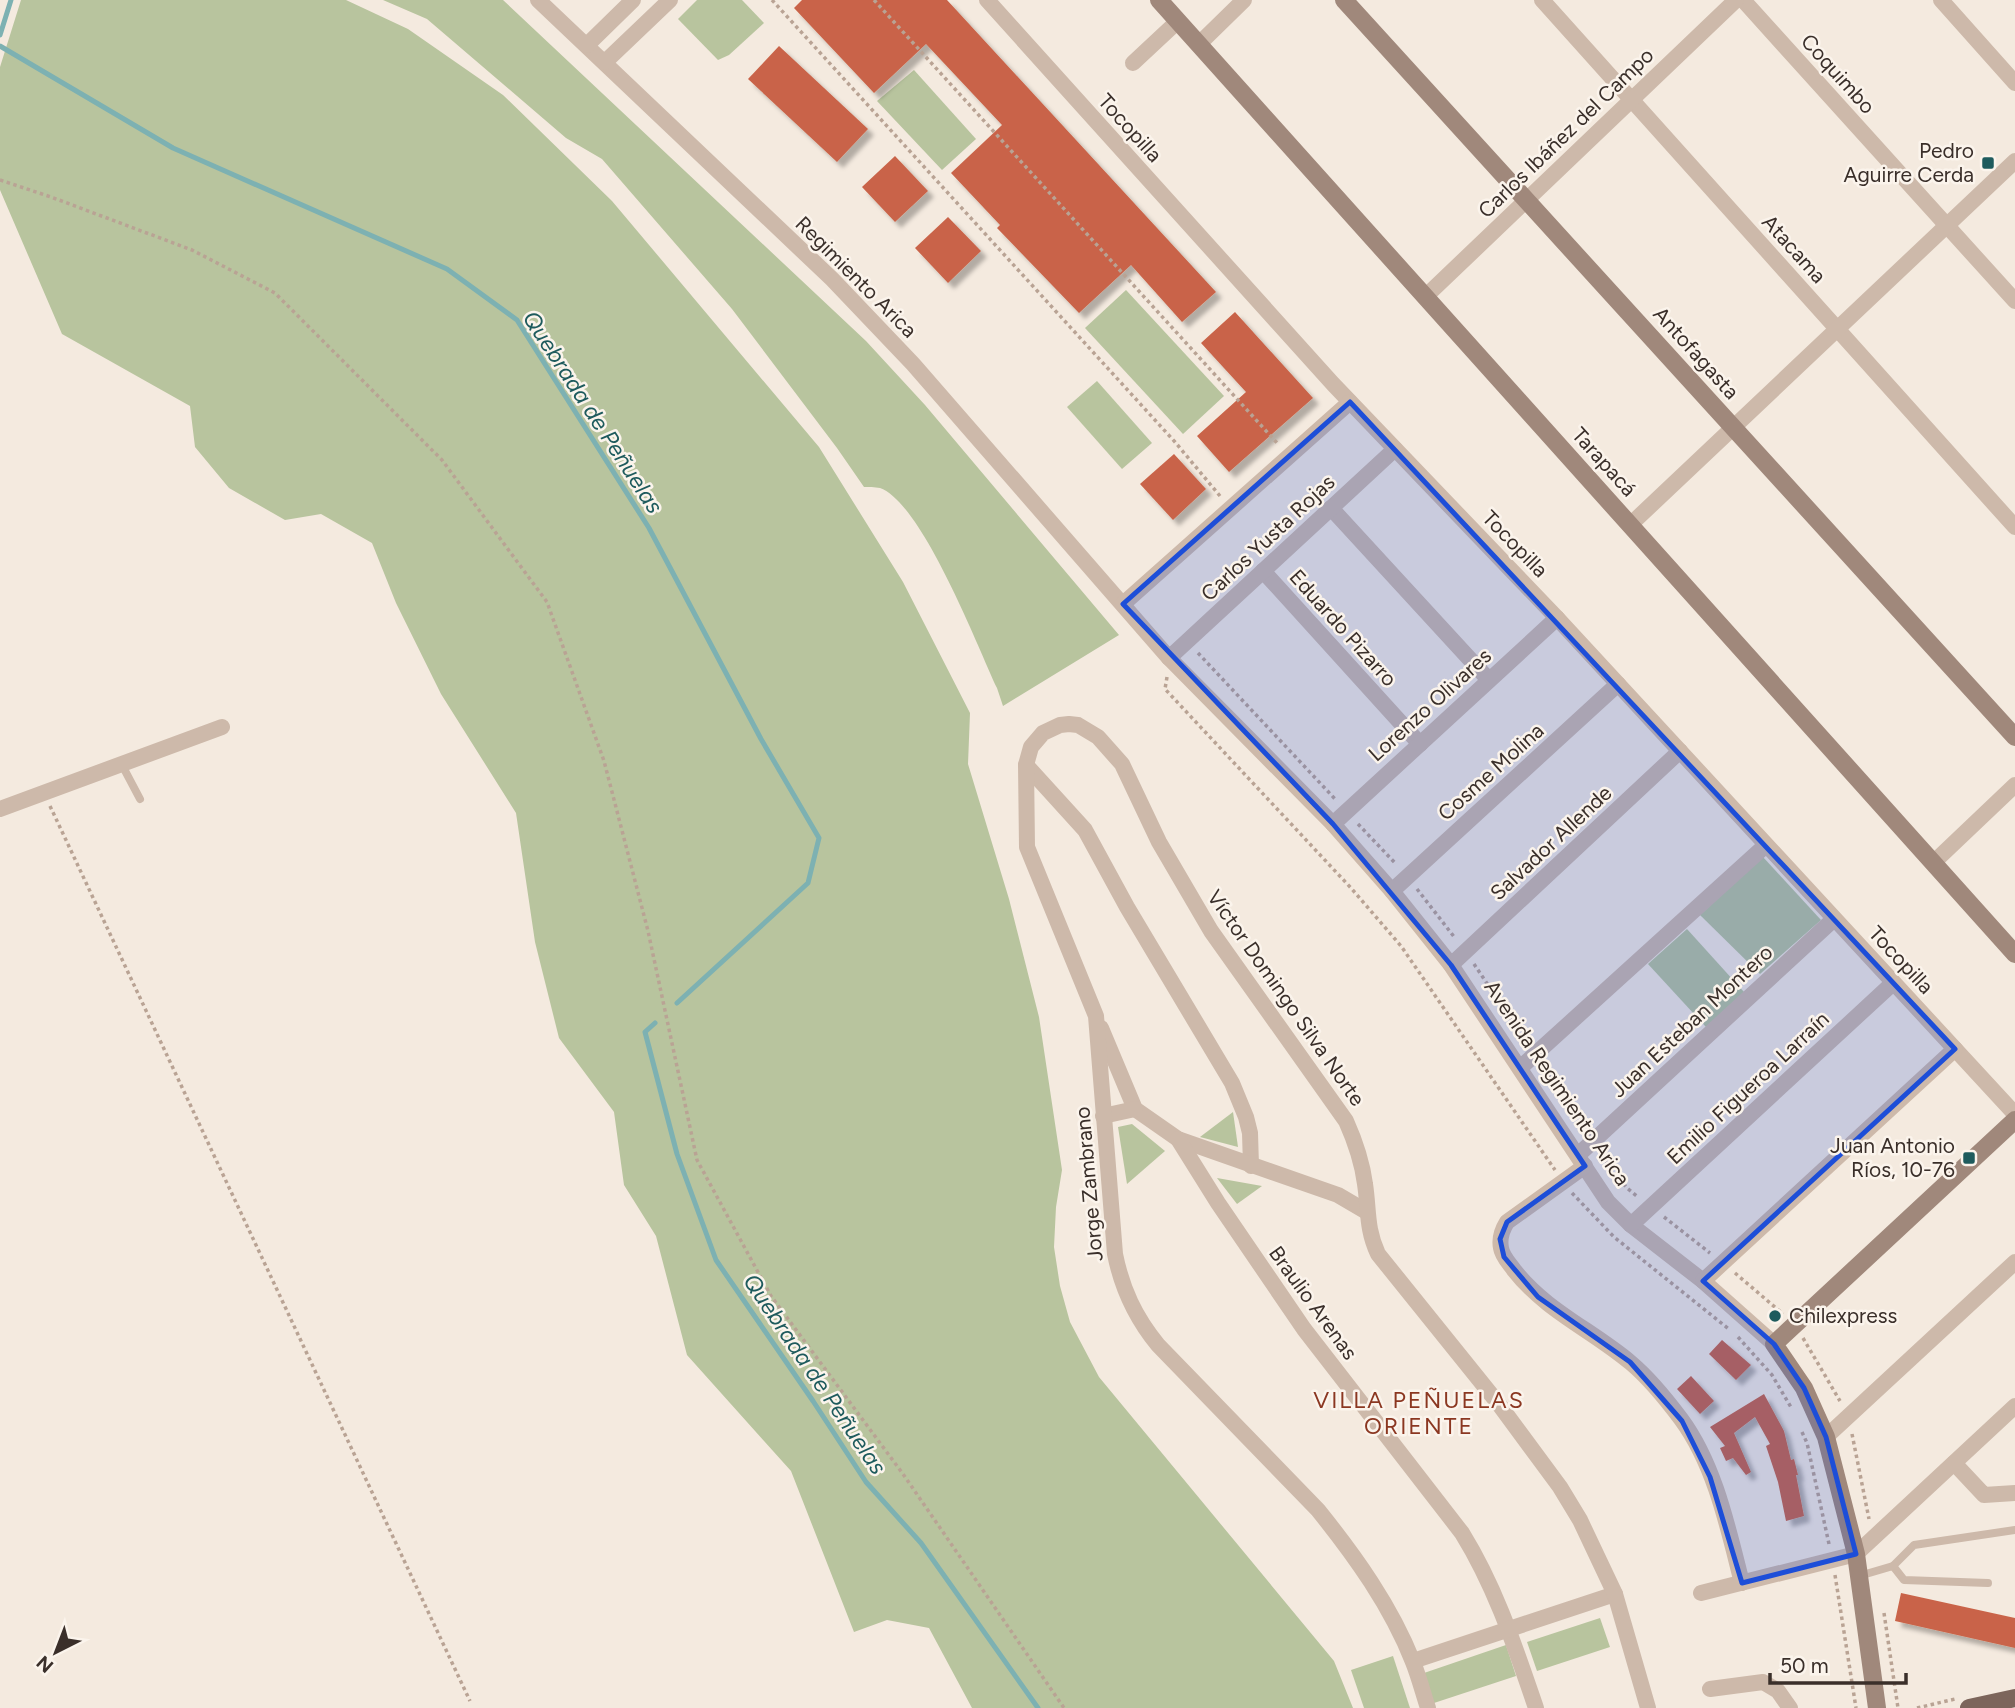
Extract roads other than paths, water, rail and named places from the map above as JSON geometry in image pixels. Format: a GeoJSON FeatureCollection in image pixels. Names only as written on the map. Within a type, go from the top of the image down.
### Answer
{"type":"FeatureCollection","features":[{"type":"Feature","properties":{"kind":"main road","name":"Tarapacá"},"geometry":{"type":"LineString","coordinates":[[1159,0],[2015,954]]}},
{"type":"Feature","properties":{"kind":"main road","name":"Antofagasta"},"geometry":{"type":"LineString","coordinates":[[1344,0],[2015,737]]}},
{"type":"Feature","properties":{"kind":"main road"},"geometry":{"type":"LineString","coordinates":[[1774,1344],[2015,1120]]}},
{"type":"Feature","properties":{"kind":"main road","name":"Avenida Regimiento Arica"},"geometry":{"type":"LineString","coordinates":[[1774,1344],[1804,1388],[1826,1437],[1856,1554],[1877,1708]]}},
{"type":"Feature","properties":{"kind":"main road"},"geometry":{"type":"LineString","coordinates":[[1969,1708],[2015,1698]]}},
{"type":"Feature","properties":{"kind":"street","name":"Regimiento Arica"},"geometry":{"type":"LineString","coordinates":[[538,0],[841,289],[913,364],[1123,604]]}},
{"type":"Feature","properties":{"kind":"street"},"geometry":{"type":"LineString","coordinates":[[587,45],[633,0]]}},
{"type":"Feature","properties":{"kind":"street"},"geometry":{"type":"LineString","coordinates":[[606,62],[670,0]]}},
{"type":"Feature","properties":{"kind":"street","name":"Tocopilla"},"geometry":{"type":"LineString","coordinates":[[987,0],[1350,402],[1557,618],[2015,1114]]}},
{"type":"Feature","properties":{"kind":"street"},"geometry":{"type":"LineString","coordinates":[[1199,44],[1244,0]]}},
{"type":"Feature","properties":{"kind":"street","name":"Atacama"},"geometry":{"type":"LineString","coordinates":[[1542,0],[2015,527]]}},
{"type":"Feature","properties":{"kind":"street","name":"Carlos Ibáñez del Campo"},"geometry":{"type":"LineString","coordinates":[[1425,297],[1736,0]]}},
{"type":"Feature","properties":{"kind":"street","name":"Coquimbo"},"geometry":{"type":"LineString","coordinates":[[1743,0],[2015,301]]}},
{"type":"Feature","properties":{"kind":"street"},"geometry":{"type":"LineString","coordinates":[[1941,0],[2015,83]]}},
{"type":"Feature","properties":{"kind":"street"},"geometry":{"type":"LineString","coordinates":[[1133,63],[1178,21]]}},
{"type":"Feature","properties":{"kind":"street"},"geometry":{"type":"LineString","coordinates":[[1630,525],[2015,161]]}},
{"type":"Feature","properties":{"kind":"street"},"geometry":{"type":"LineString","coordinates":[[1123,604],[1350,402]]}},
{"type":"Feature","properties":{"kind":"street","name":"Carlos Yusta Rojas"},"geometry":{"type":"LineString","coordinates":[[1169,658],[1395,449]]}},
{"type":"Feature","properties":{"kind":"street"},"geometry":{"type":"LineString","coordinates":[[1331,508],[1489,680]]}},
{"type":"Feature","properties":{"kind":"street","name":"Eduardo Pizarro"},"geometry":{"type":"LineString","coordinates":[[1263,571],[1420,744]]}},
{"type":"Feature","properties":{"kind":"street","name":"Avenida Regimiento Arica"},"geometry":{"type":"LineString","coordinates":[[1123,604],[1169,658],[1332,824],[1392,891],[1451,965],[1608,1202],[1631,1225],[1703,1281],[1774,1344]]}},
{"type":"Feature","properties":{"kind":"street","name":"Lorenzo Olivares"},"geometry":{"type":"LineString","coordinates":[[1332,824],[1557,618]]}},
{"type":"Feature","properties":{"kind":"street","name":"Cosme Molina"},"geometry":{"type":"LineString","coordinates":[[1392,891],[1618,684]]}},
{"type":"Feature","properties":{"kind":"street","name":"Jorge Zambrano"},"geometry":{"type":"LineString","coordinates":[[1078,725],[1060,725],[1043,733],[1031,747],[1026,765],[1027,847],[1096,1016],[1115,1254],[1123,1288],[1138,1318],[1158,1345],[1338,1534],[1373,1586],[1413,1661],[1428,1708]]}},
{"type":"Feature","properties":{"kind":"street","name":"Víctor Domingo Silva Norte"},"geometry":{"type":"LineString","coordinates":[[1078,725],[1107,745],[1122,764],[1159,842],[1211,930],[1346,1121],[1361,1161],[1369,1230],[1378,1254],[1498,1403],[1560,1487],[1593,1544],[1615,1594],[1648,1708]]}},
{"type":"Feature","properties":{"kind":"street"},"geometry":{"type":"LineString","coordinates":[[0,809],[222,727]]}},
{"type":"Feature","properties":{"kind":"street","name":"Salvador Allende"},"geometry":{"type":"LineString","coordinates":[[1451,965],[1680,751]]}},
{"type":"Feature","properties":{"kind":"street"},"geometry":{"type":"LineString","coordinates":[[1026,765],[1085,830],[1127,907],[1232,1083],[1250,1133],[1251,1166]]}},
{"type":"Feature","properties":{"kind":"street"},"geometry":{"type":"LineString","coordinates":[[1933,863],[2015,785]]}},
{"type":"Feature","properties":{"kind":"street"},"geometry":{"type":"LineString","coordinates":[[1520,1068],[1766,845]]}},
{"type":"Feature","properties":{"kind":"street","name":"Juan Esteban Montero"},"geometry":{"type":"LineString","coordinates":[[1742,1583],[1710,1477],[1696,1442],[1682,1421],[1630,1362],[1538,1297],[1504,1257],[1500,1239],[1507,1222],[1563,1182],[1581,1160],[1834,919]]}},
{"type":"Feature","properties":{"kind":"street","name":"Emilio Figueroa Larraín"},"geometry":{"type":"LineString","coordinates":[[1631,1225],[1894,982]]}},
{"type":"Feature","properties":{"kind":"street"},"geometry":{"type":"LineString","coordinates":[[1096,1016],[1135,1109],[1178,1139],[1338,1195],[1367,1212]]}},
{"type":"Feature","properties":{"kind":"street"},"geometry":{"type":"LineString","coordinates":[[1703,1281],[1955,1049]]}},
{"type":"Feature","properties":{"kind":"street"},"geometry":{"type":"LineString","coordinates":[[1103,1115],[1135,1109]]}},
{"type":"Feature","properties":{"kind":"street","name":"Braulio Arenas"},"geometry":{"type":"LineString","coordinates":[[1178,1139],[1232,1225],[1304,1329],[1357,1401],[1462,1533],[1489,1580],[1536,1708]]}},
{"type":"Feature","properties":{"kind":"street"},"geometry":{"type":"LineString","coordinates":[[1826,1437],[2015,1262]]}},
{"type":"Feature","properties":{"kind":"street"},"geometry":{"type":"LineString","coordinates":[[1702,1593],[1856,1554],[2015,1406]]}},
{"type":"Feature","properties":{"kind":"street"},"geometry":{"type":"LineString","coordinates":[[1954,1463],[1984,1495],[2015,1493]]}},
{"type":"Feature","properties":{"kind":"street"},"geometry":{"type":"LineString","coordinates":[[1413,1661],[1615,1594]]}},
{"type":"Feature","properties":{"kind":"street"},"geometry":{"type":"LineString","coordinates":[[1710,1689],[1763,1682],[1778,1691],[1790,1708]]}},
{"type":"Feature","properties":{"kind":"lane"},"geometry":{"type":"LineString","coordinates":[[122,765],[140,799]]}},
{"type":"Feature","properties":{"kind":"lane"},"geometry":{"type":"LineString","coordinates":[[1858,1576],[1893,1566],[1914,1545],[2015,1530]]}},
{"type":"Feature","properties":{"kind":"lane"},"geometry":{"type":"LineString","coordinates":[[1893,1566],[1904,1580],[1988,1583]]}},
{"type":"Feature","properties":{"kind":"waterway","name":"Quebrada de Peñuelas"},"geometry":{"type":"LineString","coordinates":[[0,35],[11,0]]}},
{"type":"Feature","properties":{"kind":"waterway","name":"Quebrada de Peñuelas"},"geometry":{"type":"LineString","coordinates":[[0,46],[173,148],[447,269],[517,320],[649,528],[761,739],[819,838],[808,883],[677,1003]]}},
{"type":"Feature","properties":{"kind":"waterway","name":"Quebrada de Peñuelas"},"geometry":{"type":"LineString","coordinates":[[655,1023],[645,1032],[677,1154],[716,1260],[866,1482],[921,1543],[1038,1708]]}},
{"type":"Feature","properties":{"kind":"place","name":"Pedro Aguirre Cerda"},"geometry":{"type":"Point","coordinates":[1988,163]}},
{"type":"Feature","properties":{"kind":"place","name":"Juan Antonio Ríos, 10-76"},"geometry":{"type":"Point","coordinates":[1969,1158]}},
{"type":"Feature","properties":{"kind":"place","name":"Chilexpress"},"geometry":{"type":"Point","coordinates":[1775,1316]}},
{"type":"Feature","properties":{"kind":"district","name":"VILLA PEÑUELAS ORIENTE"},"geometry":{"type":"Point","coordinates":[1419,1413]}}]}
